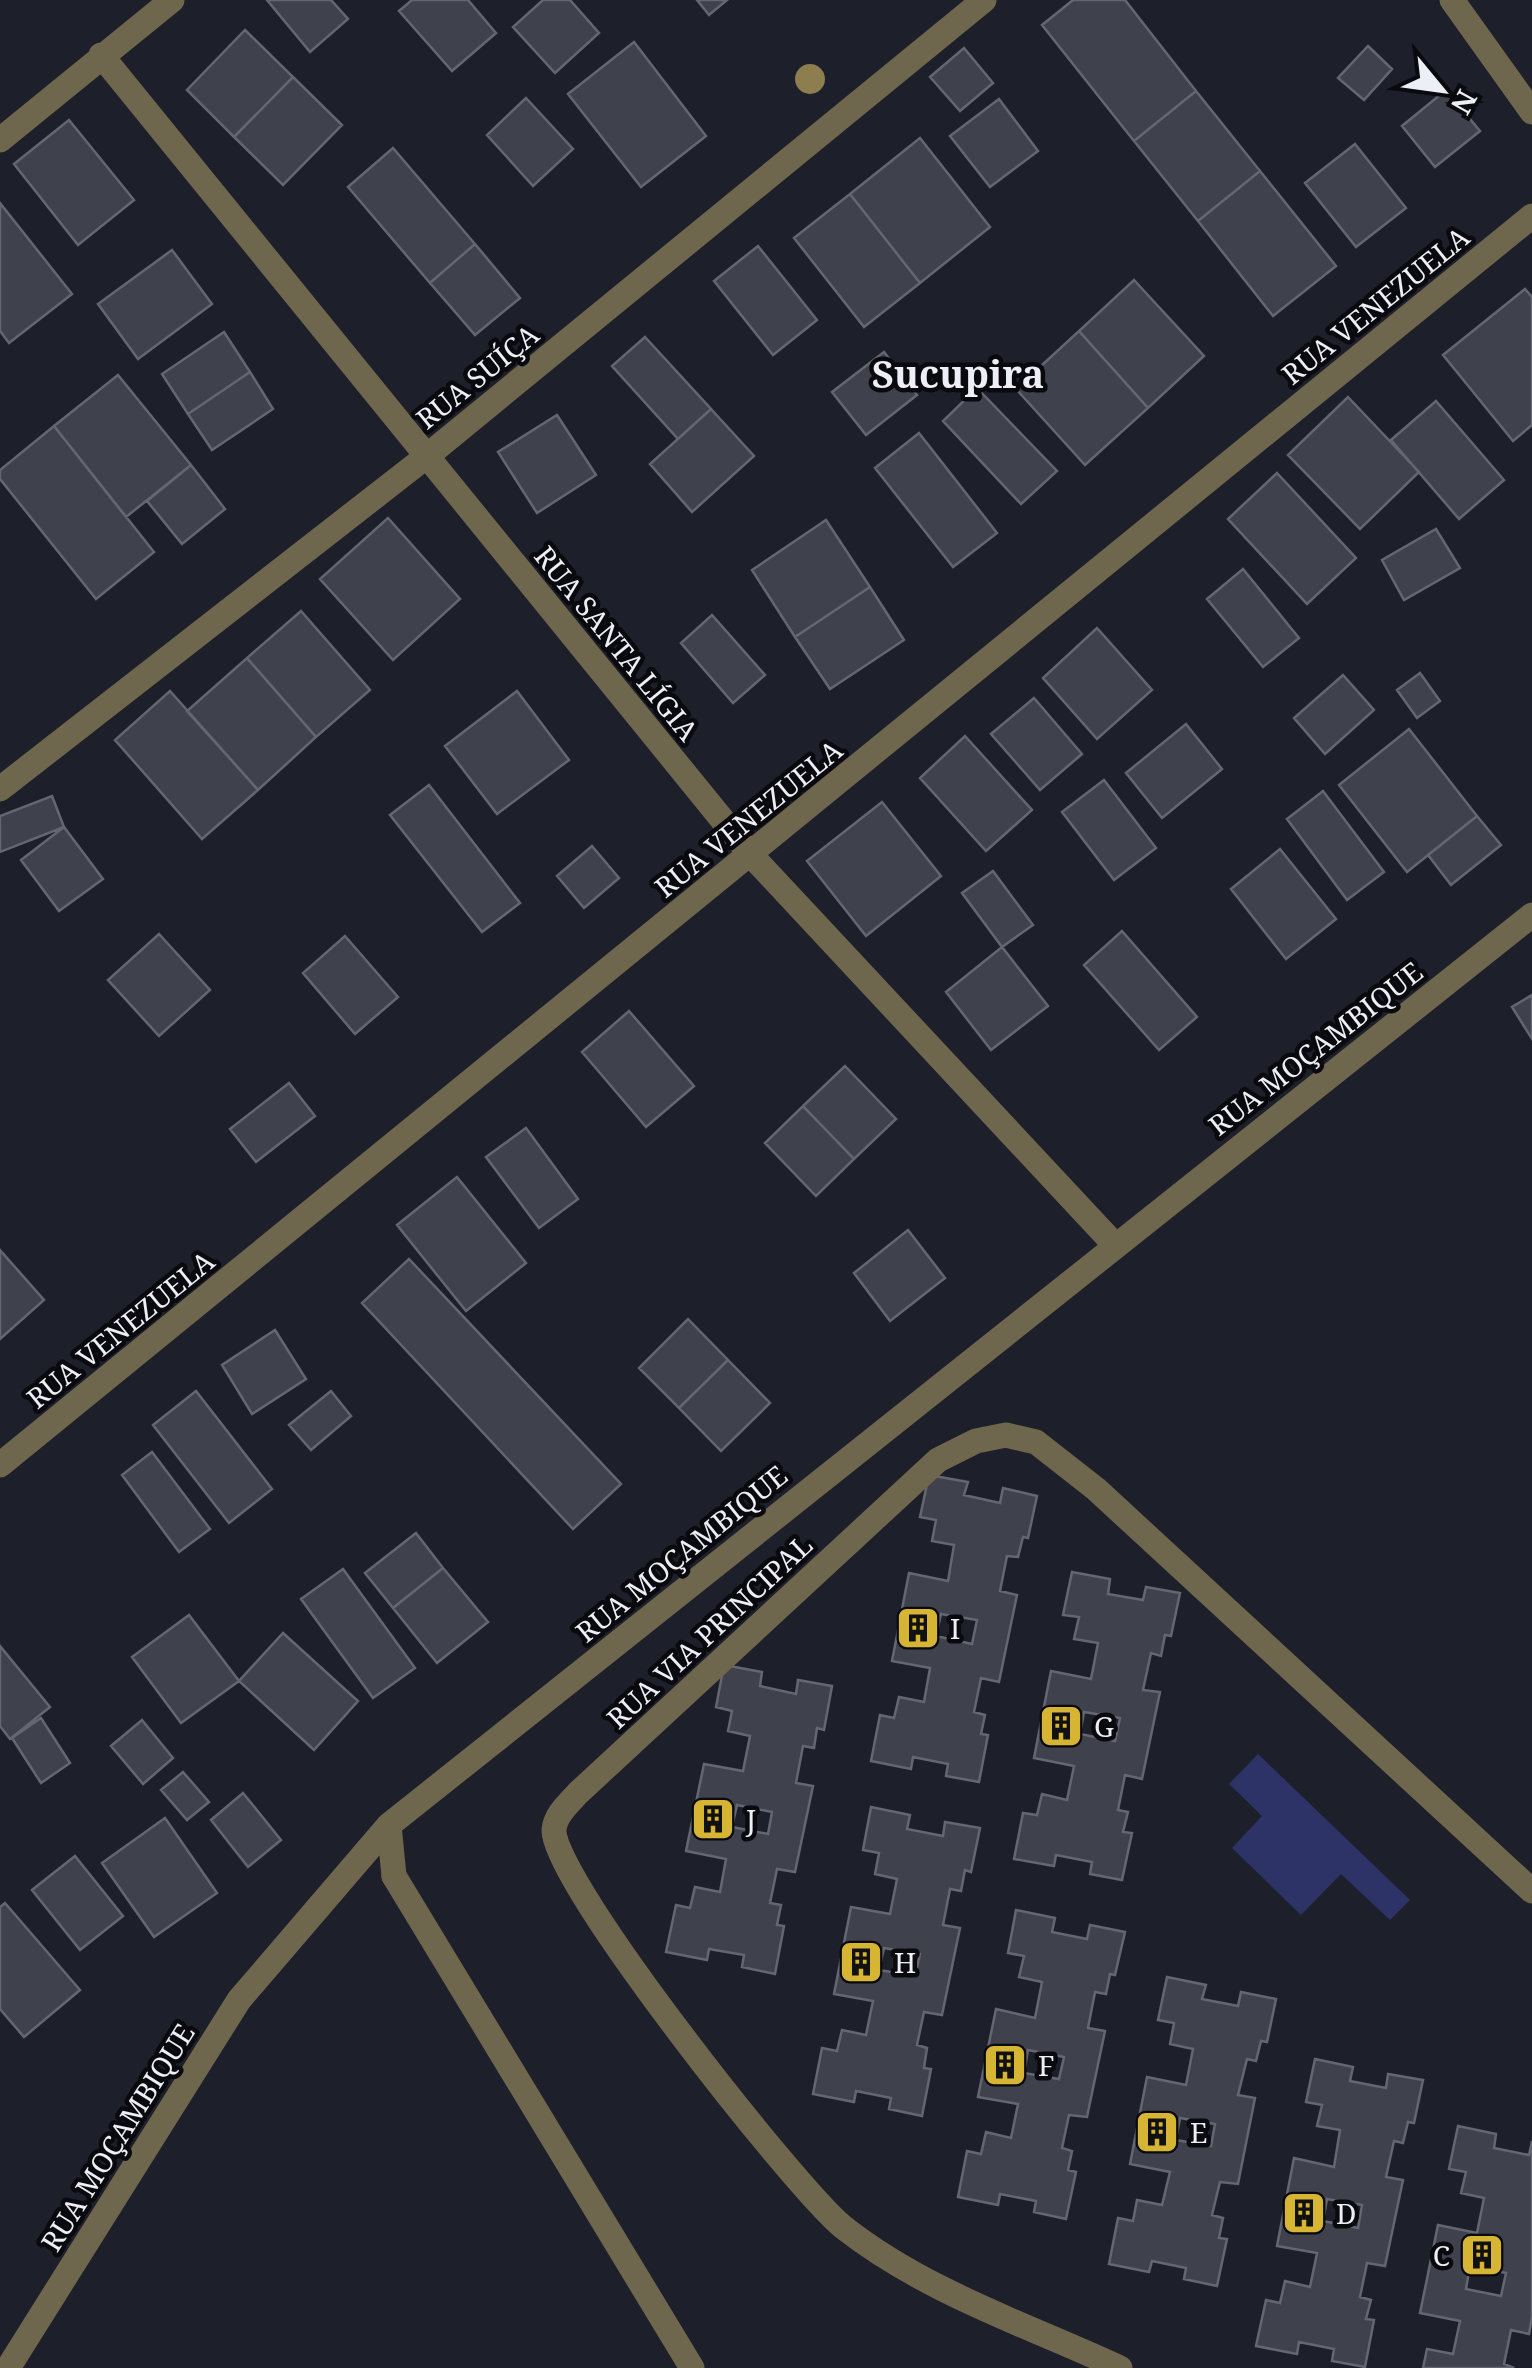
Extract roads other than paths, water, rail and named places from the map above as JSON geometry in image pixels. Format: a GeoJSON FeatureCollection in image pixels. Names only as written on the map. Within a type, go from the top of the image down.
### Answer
{"type":"FeatureCollection","features":[{"type":"Feature","properties":{"kind":"street"},"geometry":{"type":"LineString","coordinates":[[0,140],[172,0]]}},
{"type":"Feature","properties":{"kind":"street","name":"RUA SUÍÇA"},"geometry":{"type":"LineString","coordinates":[[0,790],[428,456],[984,0]]}},
{"type":"Feature","properties":{"kind":"street"},"geometry":{"type":"LineString","coordinates":[[1452,0],[1532,112]]}},
{"type":"Feature","properties":{"kind":"street","name":"RUA SANTA LÍGIA"},"geometry":{"type":"LineString","coordinates":[[101,55],[750,855],[1114,1244]]}},
{"type":"Feature","properties":{"kind":"street","name":"RUA VENEZUELA"},"geometry":{"type":"LineString","coordinates":[[0,1466],[1532,216]]}},
{"type":"Feature","properties":{"kind":"street","name":"RUA MOÇAMBIQUE"},"geometry":{"type":"LineString","coordinates":[[8,2368],[239,2000],[389,1825],[1532,915]]}},
{"type":"Feature","properties":{"kind":"street","name":"RUA VIA PRINCIPAL"},"geometry":{"type":"LineString","coordinates":[[1120,2368],[938,2286],[842,2226],[767,2146],[652,1996],[556,1846],[554,1829],[568,1805],[786,1604],[899,1492],[938,1460],[976,1441],[1006,1435],[1036,1442],[1096,1489],[1250,1629],[1384,1760],[1532,1891]]}},
{"type":"Feature","properties":{"kind":"street"},"geometry":{"type":"LineString","coordinates":[[389,1825],[394,1876],[692,2368]]}},
{"type":"Feature","properties":{"kind":"water"},"geometry":{"type":"Polygon","coordinates":[[[1258,1754],[1410,1900],[1390,1920],[1341,1874],[1301,1915],[1232,1848],[1262,1816],[1229,1784],[1258,1754]]]}},
{"type":"Feature","properties":{"kind":"place","name":"I"},"geometry":{"type":"Point","coordinates":[918,1628]}},
{"type":"Feature","properties":{"kind":"place","name":"G"},"geometry":{"type":"Point","coordinates":[1061,1726]}},
{"type":"Feature","properties":{"kind":"place","name":"J"},"geometry":{"type":"Point","coordinates":[713,1819]}},
{"type":"Feature","properties":{"kind":"place","name":"H"},"geometry":{"type":"Point","coordinates":[861,1962]}},
{"type":"Feature","properties":{"kind":"place","name":"F"},"geometry":{"type":"Point","coordinates":[1005,2065]}},
{"type":"Feature","properties":{"kind":"place","name":"E"},"geometry":{"type":"Point","coordinates":[1157,2132]}},
{"type":"Feature","properties":{"kind":"place","name":"D"},"geometry":{"type":"Point","coordinates":[1304,2213]}},
{"type":"Feature","properties":{"kind":"place","name":"C"},"geometry":{"type":"Point","coordinates":[1482,2255]}},
{"type":"Feature","properties":{"kind":"district","name":"Sucupira"},"geometry":{"type":"Point","coordinates":[958,373]}}]}
